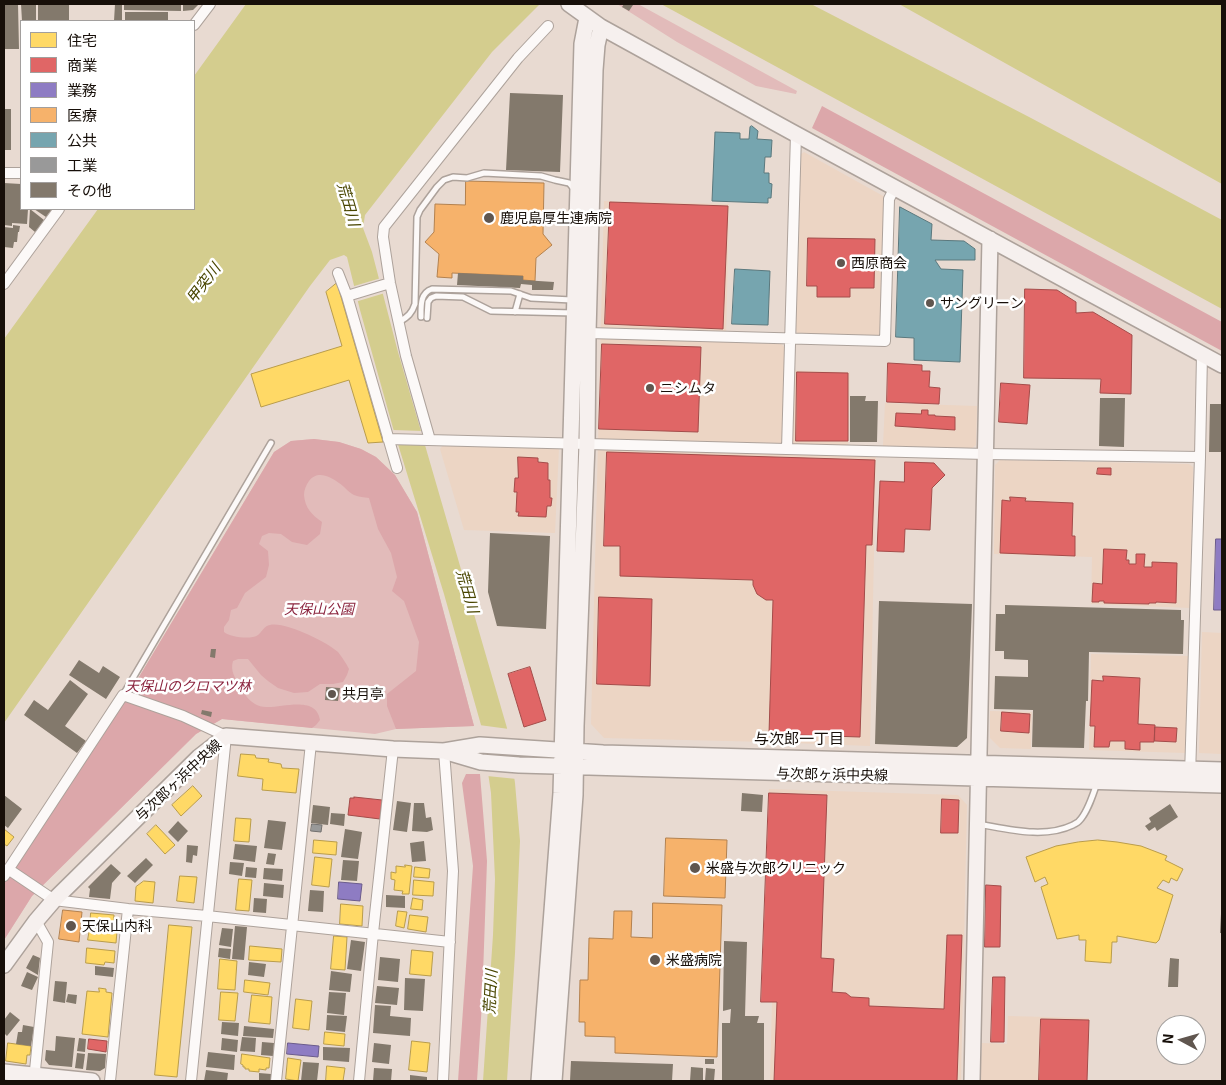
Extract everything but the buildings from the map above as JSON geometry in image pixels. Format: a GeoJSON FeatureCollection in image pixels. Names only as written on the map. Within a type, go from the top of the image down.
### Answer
{"type":"FeatureCollection","features":[{"type":"Feature","properties":{"kind":"street"},"geometry":{"type":"LineString","coordinates":[[195,24],[210,4]]}},
{"type":"Feature","properties":{"kind":"street"},"geometry":{"type":"LineString","coordinates":[[569,4],[601,27],[1222,365]]}},
{"type":"Feature","properties":{"kind":"street"},"geometry":{"type":"LineString","coordinates":[[538,1081],[555,967],[575,794],[569,767],[574,582],[571,444],[581,333],[585,194],[582,44],[588,18]]}},
{"type":"Feature","properties":{"kind":"street"},"geometry":{"type":"LineString","coordinates":[[427,440],[399,323],[387,283],[383,237],[384,227],[518,58],[548,26]]}},
{"type":"Feature","properties":{"kind":"street"},"geometry":{"type":"LineString","coordinates":[[574,582],[587,444],[581,333],[575,307],[597,45],[601,27]]}},
{"type":"Feature","properties":{"kind":"street"},"geometry":{"type":"LineString","coordinates":[[787,449],[796,134]]}},
{"type":"Feature","properties":{"kind":"street"},"geometry":{"type":"LineString","coordinates":[[4,173],[20,173]]}},
{"type":"Feature","properties":{"kind":"street"},"geometry":{"type":"LineString","coordinates":[[581,333],[886,341],[889,199],[895,187]]}},
{"type":"Feature","properties":{"kind":"street"},"geometry":{"type":"LineString","coordinates":[[4,284],[58,210]]}},
{"type":"Feature","properties":{"kind":"street"},"geometry":{"type":"LineString","coordinates":[[972,1081],[990,239]]}},
{"type":"Feature","properties":{"kind":"street"},"geometry":{"type":"LineString","coordinates":[[338,272],[349,295],[391,439],[397,468]]}},
{"type":"Feature","properties":{"kind":"street"},"geometry":{"type":"LineString","coordinates":[[349,295],[387,283]]}},
{"type":"Feature","properties":{"kind":"street"},"geometry":{"type":"LineString","coordinates":[[1190,777],[1202,354]]}},
{"type":"Feature","properties":{"kind":"street"},"geometry":{"type":"LineString","coordinates":[[391,439],[986,454],[1200,457]]}},
{"type":"Feature","properties":{"kind":"street"},"geometry":{"type":"LineString","coordinates":[[191,1081],[207,916],[226,736],[183,716],[123,695],[6,873],[54,900],[128,909],[207,916],[373,933],[450,942]]}},
{"type":"Feature","properties":{"kind":"street","name":"与次郎ヶ浜中央線"},"geometry":{"type":"LineString","coordinates":[[4,965],[54,900],[199,757],[226,736],[393,749],[444,751],[480,745],[825,767]]}},
{"type":"Feature","properties":{"kind":"street"},"geometry":{"type":"LineString","coordinates":[[276,1081],[311,743]]}},
{"type":"Feature","properties":{"kind":"street"},"geometry":{"type":"LineString","coordinates":[[359,1081],[393,749]]}},
{"type":"Feature","properties":{"kind":"street"},"geometry":{"type":"LineString","coordinates":[[443,1081],[453,871],[444,751]]}},
{"type":"Feature","properties":{"kind":"street","name":"与次郎ヶ浜中央線"},"geometry":{"type":"LineString","coordinates":[[444,751],[481,762],[520,765],[569,767],[825,767],[1098,774],[1190,777],[1222,785]]}},
{"type":"Feature","properties":{"kind":"street","name":"与次郎ヶ浜中央線"},"geometry":{"type":"LineString","coordinates":[[1190,777],[1222,770]]}},
{"type":"Feature","properties":{"kind":"street"},"geometry":{"type":"LineString","coordinates":[[110,1081],[128,909]]}},
{"type":"Feature","properties":{"kind":"street"},"geometry":{"type":"LineString","coordinates":[[34,1078],[48,942],[36,921]]}},
{"type":"Feature","properties":{"kind":"street"},"geometry":{"type":"LineString","coordinates":[[554,1081],[555,967]]}},
{"type":"Feature","properties":{"kind":"street"},"geometry":{"type":"LineString","coordinates":[[4,1072],[34,1078],[92,1081]]}},
{"type":"Feature","properties":{"kind":"lane"},"geometry":{"type":"LineString","coordinates":[[399,323],[412,312],[415,304],[417,217],[436,187],[444,180],[453,177],[467,178],[484,173],[541,176],[569,183],[585,194]]}},
{"type":"Feature","properties":{"kind":"lane"},"geometry":{"type":"LineString","coordinates":[[421,317],[424,295],[429,290],[438,289],[511,291],[531,298],[575,307]]}},
{"type":"Feature","properties":{"kind":"lane"},"geometry":{"type":"LineString","coordinates":[[515,312],[520,294]]}},
{"type":"Feature","properties":{"kind":"lane"},"geometry":{"type":"LineString","coordinates":[[427,318],[428,302],[436,296],[463,298],[491,311],[515,312],[575,307]]}},
{"type":"Feature","properties":{"kind":"lane"},"geometry":{"type":"LineString","coordinates":[[123,695],[271,443]]}},
{"type":"Feature","properties":{"kind":"lane"},"geometry":{"type":"LineString","coordinates":[[978,824],[1038,832],[1064,829],[1079,821],[1087,809],[1098,774]]}},
{"type":"Feature","properties":{"kind":"shaded area"},"geometry":{"type":"Polygon","coordinates":[[[804,152],[885,197],[882,332],[878,336],[799,335],[795,330],[800,155],[804,152]]]}},
{"type":"Feature","properties":{"kind":"shaded area"},"geometry":{"type":"Polygon","coordinates":[[[604,201],[729,204],[726,342],[781,344],[785,348],[784,370],[850,372],[848,454],[876,455],[870,746],[604,738],[591,724],[604,201]]]}},
{"type":"Feature","properties":{"kind":"shaded area"},"geometry":{"type":"Polygon","coordinates":[[[885,403],[977,406],[976,445],[972,448],[883,446],[885,403]]]}},
{"type":"Feature","properties":{"kind":"shaded area"},"geometry":{"type":"Polygon","coordinates":[[[443,445],[559,448],[555,533],[464,530],[440,449],[443,445]]]}},
{"type":"Feature","properties":{"kind":"shaded area"},"geometry":{"type":"Polygon","coordinates":[[[1000,460],[1189,464],[1193,467],[1190,608],[1091,604],[1092,557],[994,554],[995,465],[1000,460]]]}},
{"type":"Feature","properties":{"kind":"shaded area"},"geometry":{"type":"Polygon","coordinates":[[[1202,632],[1222,633],[1222,754],[1199,753],[1202,632]]]}},
{"type":"Feature","properties":{"kind":"shaded area"},"geometry":{"type":"Polygon","coordinates":[[[1091,654],[1188,656],[1186,753],[1089,750],[1091,654]]]}},
{"type":"Feature","properties":{"kind":"shaded area"},"geometry":{"type":"Polygon","coordinates":[[[990,711],[1032,712],[1031,749],[1000,748],[990,738],[990,711]]]}},
{"type":"Feature","properties":{"kind":"shaded area"},"geometry":{"type":"Polygon","coordinates":[[[769,789],[958,795],[967,805],[961,1081],[770,1081],[772,1002],[761,1002],[769,789]]]}},
{"type":"Feature","properties":{"kind":"shaded area"},"geometry":{"type":"Polygon","coordinates":[[[1008,1016],[1089,1018],[1087,1081],[980,1081],[982,1043],[1007,1044],[1008,1016]]]}},
{"type":"Feature","properties":{"kind":"green space"},"geometry":{"type":"Polygon","coordinates":[[[617,4],[638,4],[797,91],[796,94],[756,86],[677,42],[617,4]]]}},
{"type":"Feature","properties":{"kind":"green space"},"geometry":{"type":"Polygon","coordinates":[[[822,106],[1222,322],[1222,351],[812,128],[822,106]]]}},
{"type":"Feature","properties":{"kind":"green space","name":"天保山のクロマツ林"},"geometry":{"type":"Polygon","coordinates":[[[314,439],[339,442],[361,449],[376,457],[395,475],[417,512],[474,726],[396,729],[375,734],[222,719],[196,734],[32,896],[4,940],[4,883],[121,707],[274,452],[291,441],[314,439]]]}},
{"type":"Feature","properties":{"kind":"green space","name":"天保山のクロマツ林"},"geometry":{"type":"Polygon","coordinates":[[[314,439],[339,442],[361,449],[376,457],[395,475],[417,512],[474,726],[396,729],[387,706],[387,694],[416,671],[419,642],[404,601],[392,591],[397,577],[391,553],[378,529],[369,498],[354,495],[328,476],[316,476],[308,483],[304,495],[310,511],[322,522],[320,534],[307,545],[292,542],[281,534],[269,533],[262,536],[259,544],[268,551],[269,565],[266,577],[245,593],[237,608],[231,610],[229,620],[224,627],[224,632],[246,638],[255,637],[268,626],[285,626],[305,633],[338,652],[349,669],[343,682],[320,684],[308,692],[294,693],[278,688],[261,675],[248,659],[233,661],[232,668],[235,677],[245,694],[253,702],[265,707],[305,705],[317,712],[320,720],[312,728],[222,719],[196,734],[32,896],[4,940],[4,883],[121,707],[274,452],[291,441],[314,439]]]}},
{"type":"Feature","properties":{"kind":"green space"},"geometry":{"type":"Polygon","coordinates":[[[466,774],[480,774],[487,861],[477,1081],[458,1081],[473,866],[462,783],[466,774]]]}},
{"type":"Feature","properties":{"kind":"water"},"geometry":{"type":"Polygon","coordinates":[[[246,4],[540,4],[492,52],[365,215],[363,228],[372,252],[398,352],[507,728],[515,783],[520,841],[507,1081],[483,1081],[495,879],[491,793],[481,725],[444,594],[393,428],[347,257],[344,255],[330,260],[310,286],[4,723],[4,339],[97,210],[195,210],[195,75],[246,4]]]}},
{"type":"Feature","properties":{"kind":"water"},"geometry":{"type":"Polygon","coordinates":[[[661,4],[811,4],[1222,220],[1222,309],[661,4]]]}},
{"type":"Feature","properties":{"kind":"water"},"geometry":{"type":"Polygon","coordinates":[[[899,4],[1222,4],[1222,184],[899,4]]]}},
{"type":"Feature","properties":{"kind":"pier"},"geometry":{"type":"Polygon","coordinates":[[[381,278],[385,293],[355,302],[351,287],[381,278]]]}},
{"type":"Feature","properties":{"kind":"pier"},"geometry":{"type":"Polygon","coordinates":[[[393,430],[422,431],[427,445],[396,444],[393,430]]]}},
{"type":"Feature","properties":{"kind":"pier"},"geometry":{"type":"Polygon","coordinates":[[[479,725],[509,729],[517,779],[487,776],[479,725]]]}},
{"type":"Feature","properties":{"kind":"place","name":"鹿児島厚生連病院"},"geometry":{"type":"Point","coordinates":[489,218]}},
{"type":"Feature","properties":{"kind":"place","name":"西原商会"},"geometry":{"type":"Point","coordinates":[841,263]}},
{"type":"Feature","properties":{"kind":"place","name":"サングリーン"},"geometry":{"type":"Point","coordinates":[930,303]}},
{"type":"Feature","properties":{"kind":"place","name":"ニシムタ"},"geometry":{"type":"Point","coordinates":[650,388]}},
{"type":"Feature","properties":{"kind":"place","name":"共月亭"},"geometry":{"type":"Point","coordinates":[332,694]}},
{"type":"Feature","properties":{"kind":"place","name":"米盛与次郎クリニック"},"geometry":{"type":"Point","coordinates":[695,868]}},
{"type":"Feature","properties":{"kind":"place","name":"天保山内科"},"geometry":{"type":"Point","coordinates":[71,926]}},
{"type":"Feature","properties":{"kind":"place","name":"米盛病院"},"geometry":{"type":"Point","coordinates":[655,960]}},
{"type":"Feature","properties":{"kind":"district","name":"与次郎一丁目"},"geometry":{"type":"Point","coordinates":[799,738]}},
{"type":"Feature","properties":{"kind":"water label","name":"荒田川"},"geometry":{"type":"Point","coordinates":[349,204]}},
{"type":"Feature","properties":{"kind":"water label","name":"甲突川"},"geometry":{"type":"Point","coordinates":[203,283]}},
{"type":"Feature","properties":{"kind":"water label","name":"荒田川"},"geometry":{"type":"Point","coordinates":[468,591]}},
{"type":"Feature","properties":{"kind":"water label","name":"荒田川"},"geometry":{"type":"Point","coordinates":[490,992]}},
{"type":"Feature","properties":{"kind":"park label","name":"天保山公園"},"geometry":{"type":"Point","coordinates":[319,609]}}]}
